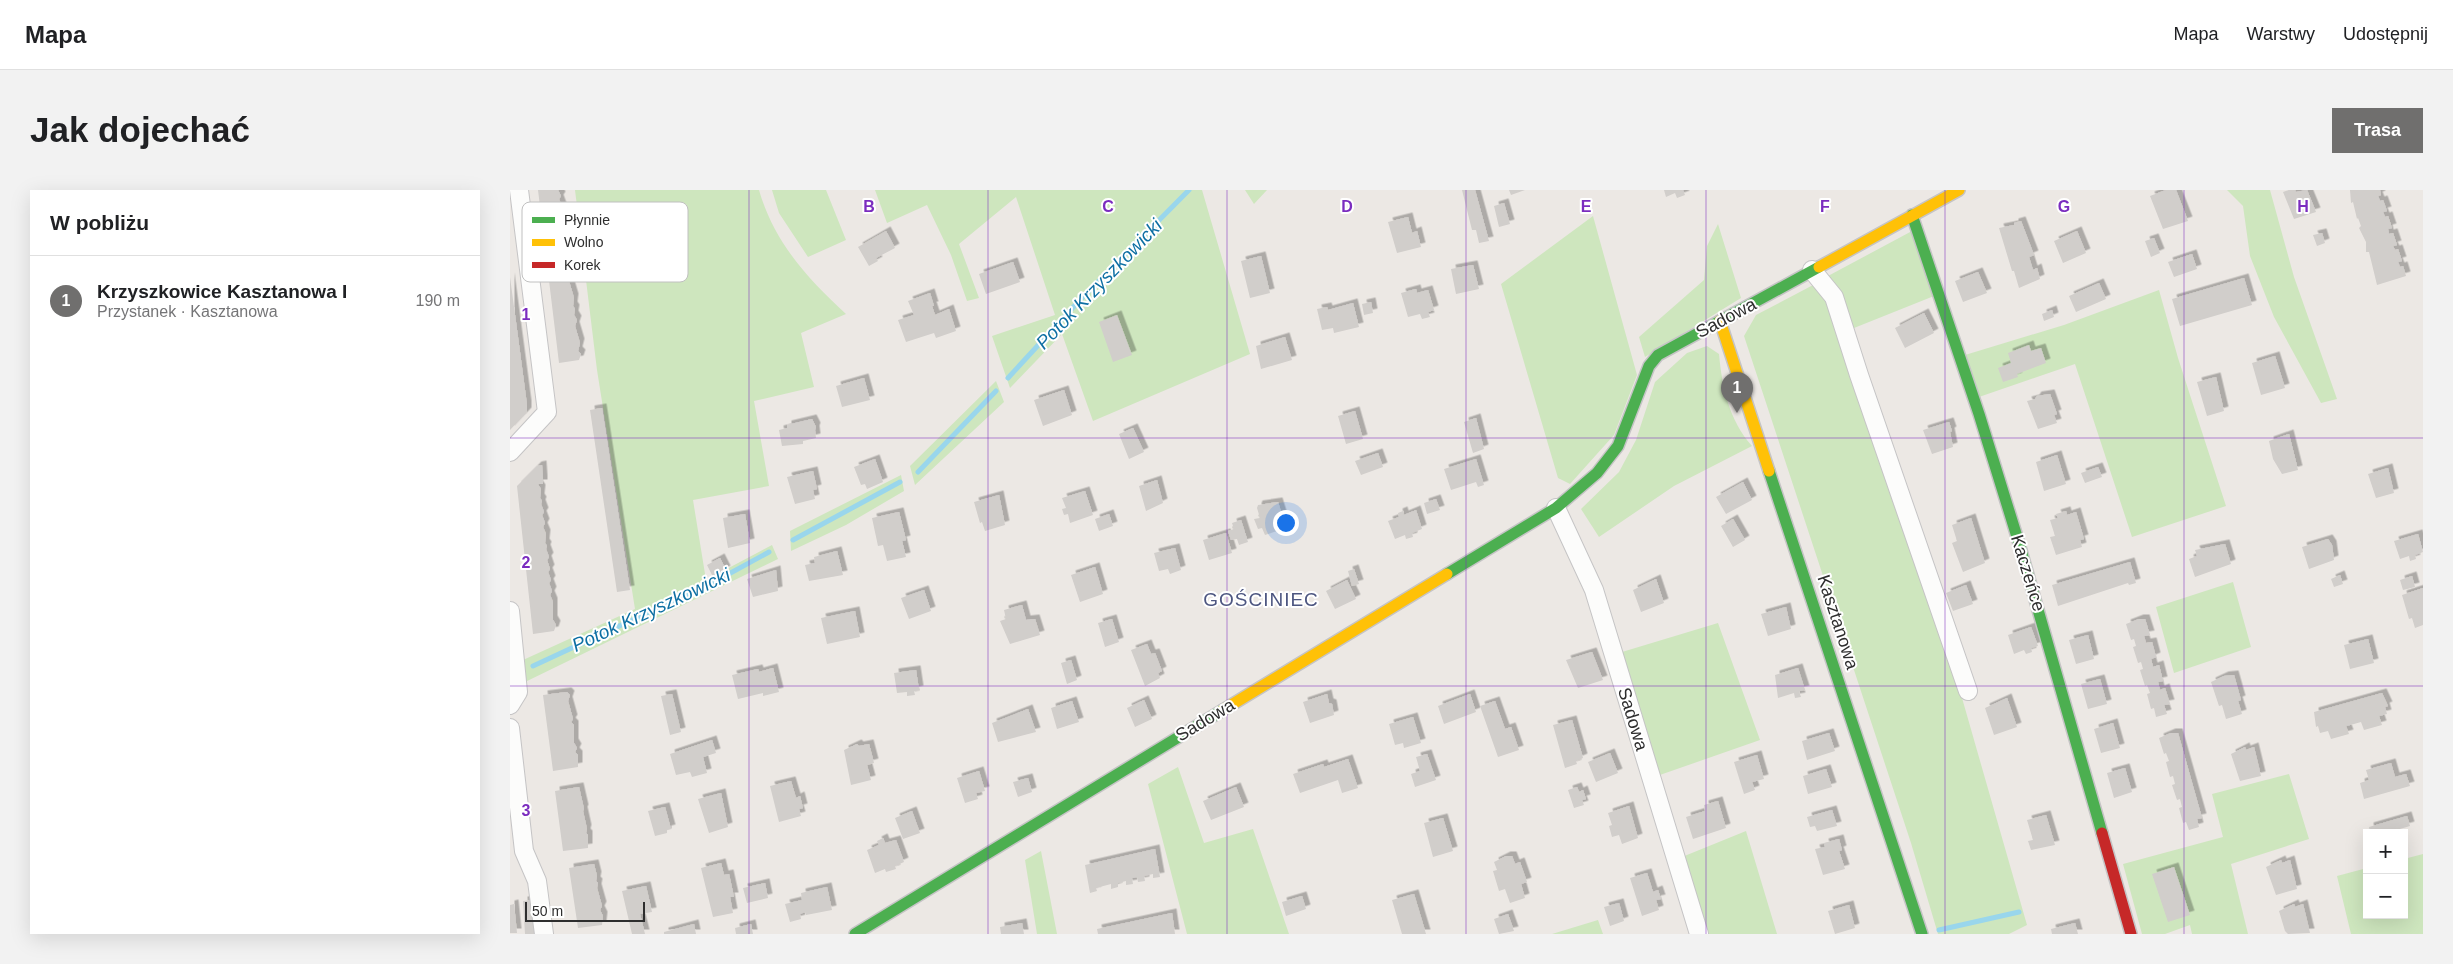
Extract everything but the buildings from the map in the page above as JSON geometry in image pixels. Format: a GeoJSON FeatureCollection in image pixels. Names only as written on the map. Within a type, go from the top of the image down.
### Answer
{"type":"FeatureCollection","features":[{"type":"Feature","properties":{"kind":"street"},"geometry":{"type":"LineString","coordinates":[[519,190],[522,215]]}},
{"type":"Feature","properties":{"kind":"street","name":"Sadowa"},"geometry":{"type":"LineString","coordinates":[[855,934],[1556,508],[1597,473],[1618,446],[1649,366],[1658,355],[1959,190]]}},
{"type":"Feature","properties":{"kind":"street","name":"Kaczeńce"},"geometry":{"type":"LineString","coordinates":[[1912,215],[1981,420],[2020,546],[2131,934]]}},
{"type":"Feature","properties":{"kind":"street"},"geometry":{"type":"LineString","coordinates":[[1812,270],[1834,297],[1968,691]]}},
{"type":"Feature","properties":{"kind":"street"},"geometry":{"type":"LineString","coordinates":[[510,452],[546,412],[530,282]]}},
{"type":"Feature","properties":{"kind":"street","name":"Kasztanowa"},"geometry":{"type":"LineString","coordinates":[[1720,321],[1922,934]]}},
{"type":"Feature","properties":{"kind":"street","name":"Sadowa"},"geometry":{"type":"LineString","coordinates":[[1556,508],[1594,590],[1700,934]]}},
{"type":"Feature","properties":{"kind":"street"},"geometry":{"type":"LineString","coordinates":[[510,611],[518,692],[510,705]]}},
{"type":"Feature","properties":{"kind":"street"},"geometry":{"type":"LineString","coordinates":[[510,728],[524,851],[537,881],[544,934]]}},
{"type":"Feature","properties":{"kind":"green space"},"geometry":{"type":"Polygon","coordinates":[[[575,190],[759,190],[765,209],[783,243],[805,273],[846,314],[801,333],[814,387],[754,401],[769,486],[693,500],[706,580],[772,545],[778,559],[523,683],[523,660],[635,609],[597,370],[586,282],[688,282],[688,202],[576,202],[575,190]]]}},
{"type":"Feature","properties":{"kind":"green space"},"geometry":{"type":"Polygon","coordinates":[[[772,190],[826,190],[846,240],[808,257],[779,213],[772,190]]]}},
{"type":"Feature","properties":{"kind":"green space"},"geometry":{"type":"Polygon","coordinates":[[[875,190],[1202,190],[1250,354],[1093,421],[1062,334],[1010,388],[992,336],[1055,315],[1016,197],[959,244],[979,298],[967,301],[951,255],[927,205],[887,223],[875,190]]]}},
{"type":"Feature","properties":{"kind":"green space"},"geometry":{"type":"Polygon","coordinates":[[[1245,190],[1267,190],[1254,204],[1245,190]]]}},
{"type":"Feature","properties":{"kind":"green space"},"geometry":{"type":"Polygon","coordinates":[[[2227,190],[2270,190],[2294,277],[2337,399],[2321,403],[2274,317],[2250,256],[2243,206],[2227,190]]]}},
{"type":"Feature","properties":{"kind":"green space"},"geometry":{"type":"Polygon","coordinates":[[[1593,216],[1637,375],[1614,435],[1570,484],[1558,478],[1501,284],[1593,216]]]}},
{"type":"Feature","properties":{"kind":"green space"},"geometry":{"type":"Polygon","coordinates":[[[1718,224],[1741,298],[1645,357],[1639,337],[1704,280],[1707,246],[1718,224]]]}},
{"type":"Feature","properties":{"kind":"green space"},"geometry":{"type":"Polygon","coordinates":[[[1912,231],[1934,296],[1849,330],[1828,276],[1912,231]]]}},
{"type":"Feature","properties":{"kind":"green space"},"geometry":{"type":"Polygon","coordinates":[[[1815,284],[1829,300],[1954,670],[2027,925],[2009,934],[1938,934],[1911,843],[1744,336],[1756,315],[1815,284]]]}},
{"type":"Feature","properties":{"kind":"green space"},"geometry":{"type":"Polygon","coordinates":[[[2159,290],[2178,358],[2226,506],[2132,537],[2075,364],[1979,397],[1965,355],[2064,325],[2159,290]]]}},
{"type":"Feature","properties":{"kind":"green space"},"geometry":{"type":"Polygon","coordinates":[[[1707,346],[1719,354],[1722,379],[1728,403],[1744,436],[1752,446],[1674,486],[1599,537],[1581,509],[1619,472],[1636,440],[1655,382],[1687,353],[1707,346]]]}},
{"type":"Feature","properties":{"kind":"green space"},"geometry":{"type":"Polygon","coordinates":[[[996,381],[1004,402],[915,485],[910,466],[996,381]]]}},
{"type":"Feature","properties":{"kind":"green space"},"geometry":{"type":"Polygon","coordinates":[[[901,475],[904,491],[846,525],[791,551],[790,531],[901,475]]]}},
{"type":"Feature","properties":{"kind":"green space"},"geometry":{"type":"Polygon","coordinates":[[[2233,582],[2251,647],[2174,673],[2156,607],[2233,582]]]}},
{"type":"Feature","properties":{"kind":"green space"},"geometry":{"type":"Polygon","coordinates":[[[1718,623],[1760,740],[1657,776],[1622,652],[1718,623]]]}},
{"type":"Feature","properties":{"kind":"green space"},"geometry":{"type":"Polygon","coordinates":[[[1178,767],[1204,843],[1253,829],[1289,934],[1187,934],[1148,784],[1178,767]]]}},
{"type":"Feature","properties":{"kind":"green space"},"geometry":{"type":"Polygon","coordinates":[[[2289,774],[2309,839],[2231,864],[2248,934],[2192,934],[2190,925],[2165,934],[2142,934],[2123,864],[2223,837],[2212,794],[2289,774]]]}},
{"type":"Feature","properties":{"kind":"green space"},"geometry":{"type":"Polygon","coordinates":[[[1746,831],[1777,934],[1707,934],[1682,857],[1746,831]]]}},
{"type":"Feature","properties":{"kind":"green space"},"geometry":{"type":"Polygon","coordinates":[[[1041,851],[1057,934],[1037,934],[1025,860],[1041,851]]]}},
{"type":"Feature","properties":{"kind":"green space"},"geometry":{"type":"Polygon","coordinates":[[[2423,854],[2423,934],[2351,934],[2337,876],[2363,869],[2363,919],[2408,919],[2408,858],[2423,854]]]}},
{"type":"Feature","properties":{"kind":"green space"},"geometry":{"type":"Polygon","coordinates":[[[1598,920],[1603,934],[1552,934],[1598,920]]]}},
{"type":"Feature","properties":{"kind":"waterway","name":"Potok Krzyszkowicki"},"geometry":{"type":"LineString","coordinates":[[1008,378],[1078,302],[1189,190]]}},
{"type":"Feature","properties":{"kind":"waterway"},"geometry":{"type":"LineString","coordinates":[[918,472],[996,391]]}},
{"type":"Feature","properties":{"kind":"waterway","name":"Potok Krzyszkowicki"},"geometry":{"type":"LineString","coordinates":[[793,540],[900,482]]}},
{"type":"Feature","properties":{"kind":"waterway","name":"Potok Krzyszkowicki"},"geometry":{"type":"LineString","coordinates":[[533,666],[714,582],[769,552]]}},
{"type":"Feature","properties":{"kind":"waterway"},"geometry":{"type":"LineString","coordinates":[[1939,930],[2019,912]]}},
{"type":"Feature","properties":{"kind":"traffic: fast"},"geometry":{"type":"LineString","coordinates":[[1912,215],[1979,414],[2018,540],[2102,833]]}},
{"type":"Feature","properties":{"kind":"traffic: fast"},"geometry":{"type":"LineString","coordinates":[[1447,574],[1556,508],[1597,473],[1618,446],[1649,366],[1658,355],[1819,267]]}},
{"type":"Feature","properties":{"kind":"traffic: fast"},"geometry":{"type":"LineString","coordinates":[[1769,471],[1922,934]]}},
{"type":"Feature","properties":{"kind":"traffic: fast"},"geometry":{"type":"LineString","coordinates":[[855,934],[1223,710]]}},
{"type":"Feature","properties":{"kind":"traffic: slow"},"geometry":{"type":"LineString","coordinates":[[1819,267],[1959,190]]}},
{"type":"Feature","properties":{"kind":"traffic: slow"},"geometry":{"type":"LineString","coordinates":[[1720,321],[1769,471]]}},
{"type":"Feature","properties":{"kind":"traffic: slow"},"geometry":{"type":"LineString","coordinates":[[1223,710],[1447,574]]}},
{"type":"Feature","properties":{"kind":"traffic: jam"},"geometry":{"type":"LineString","coordinates":[[2102,833],[2131,934]]}},
{"type":"Feature","properties":{"kind":"place","name":"Krzyszkowice Kasztanowa I"},"geometry":{"type":"Point","coordinates":[1737,413]}},
{"type":"Feature","properties":{"kind":"district","name":"GOŚCINIEC"},"geometry":{"type":"Point","coordinates":[1261,599]}}]}
